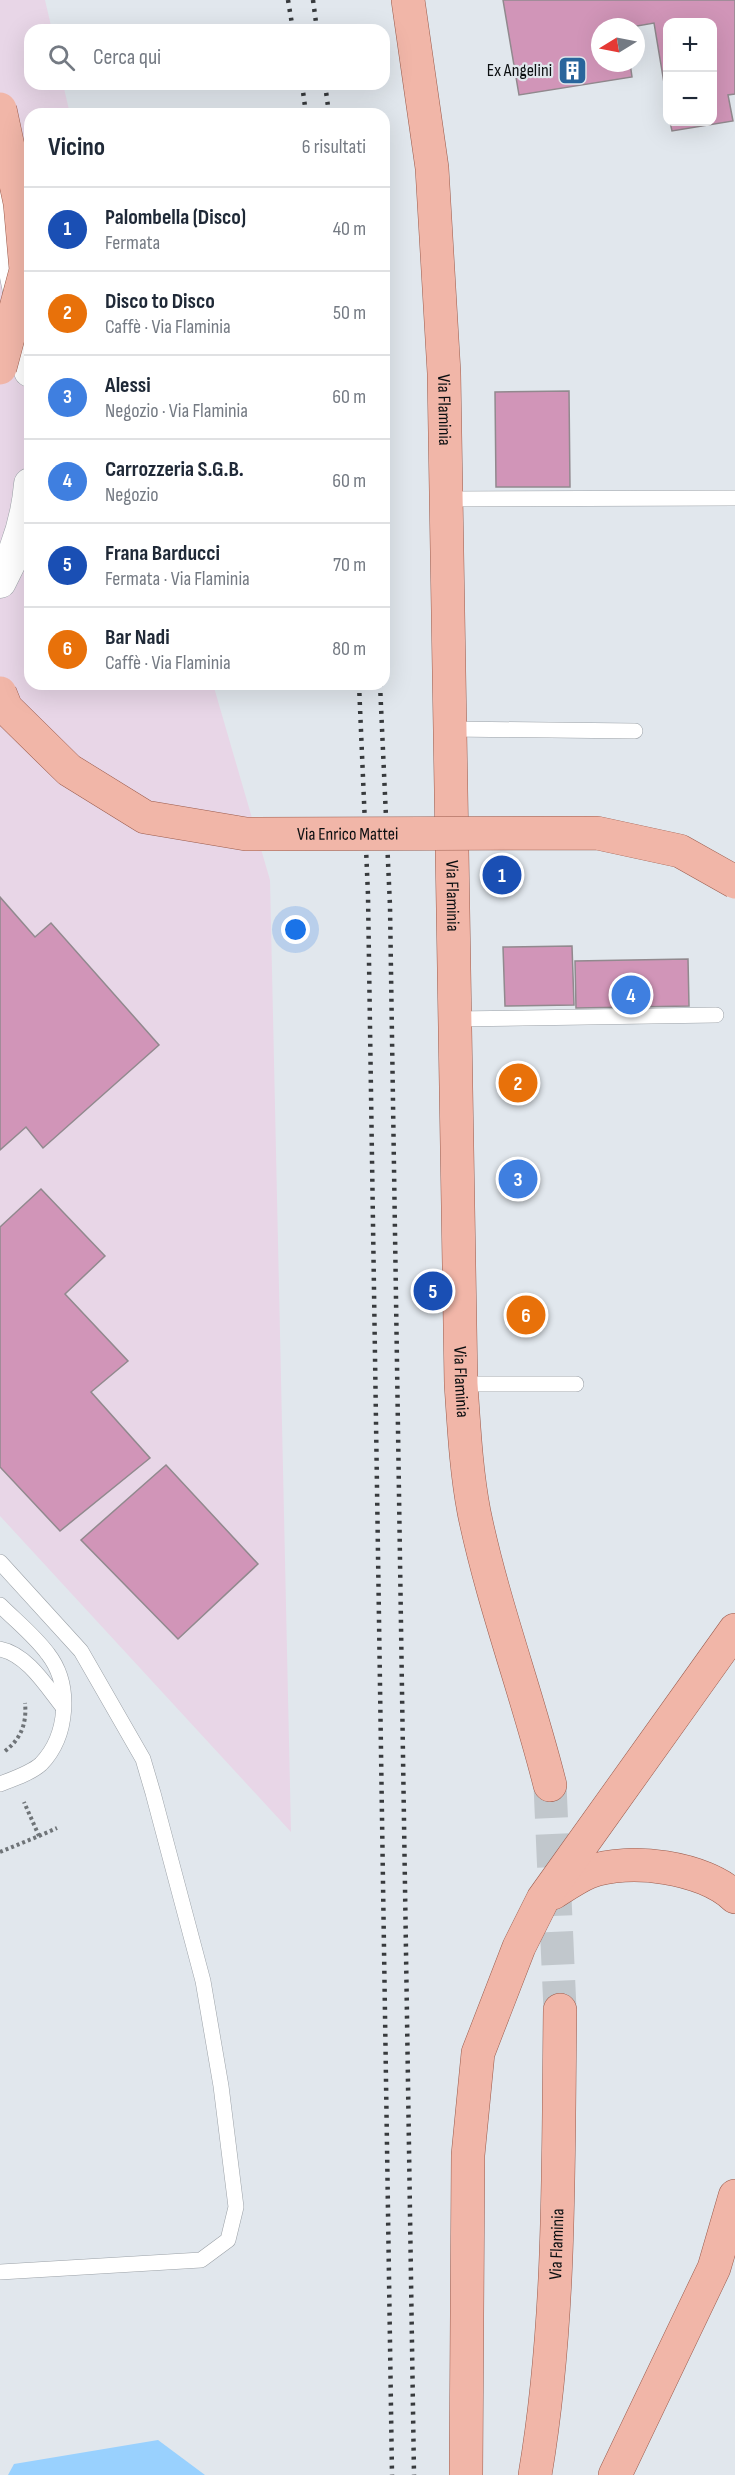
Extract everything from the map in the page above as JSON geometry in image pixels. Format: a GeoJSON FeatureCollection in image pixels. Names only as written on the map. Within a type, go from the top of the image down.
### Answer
{"type":"FeatureCollection","features":[{"type":"Feature","properties":{"kind":"main road","name":"Via Flaminia"},"geometry":{"type":"LineString","coordinates":[[408,0],[432,168],[444,373],[448,499],[461,1384],[465,1447],[474,1511],[550,1785]]}},
{"type":"Feature","properties":{"kind":"main road"},"geometry":{"type":"LineString","coordinates":[[0,109],[20,203],[24,248]]}},
{"type":"Feature","properties":{"kind":"main road"},"geometry":{"type":"LineString","coordinates":[[0,368],[24,278]]}},
{"type":"Feature","properties":{"kind":"main road","name":"Via Enrico Mattei"},"geometry":{"type":"LineString","coordinates":[[0,693],[6,708],[69,770],[145,817],[246,834],[597,833],[680,850],[735,882]]}},
{"type":"Feature","properties":{"kind":"main road"},"geometry":{"type":"LineString","coordinates":[[466,2475],[468,2155],[478,2053],[519,1947],[543,1899],[735,1630]]}},
{"type":"Feature","properties":{"kind":"main road"},"geometry":{"type":"LineString","coordinates":[[543,1899],[590,1872],[646,1863],[696,1874],[735,1897]]}},
{"type":"Feature","properties":{"kind":"main road","name":"Via Flaminia"},"geometry":{"type":"LineString","coordinates":[[535,2475],[545,2411],[557,2258],[560,2010]]}},
{"type":"Feature","properties":{"kind":"main road"},"geometry":{"type":"LineString","coordinates":[[615,2475],[714,2268],[735,2196]]}},
{"type":"Feature","properties":{"kind":"street"},"geometry":{"type":"LineString","coordinates":[[0,197],[24,316]]}},
{"type":"Feature","properties":{"kind":"street"},"geometry":{"type":"LineString","coordinates":[[0,582],[17,550],[24,521]]}},
{"type":"Feature","properties":{"kind":"lane"},"geometry":{"type":"LineString","coordinates":[[448,499],[735,498]]}},
{"type":"Feature","properties":{"kind":"lane"},"geometry":{"type":"LineString","coordinates":[[451,729],[635,731]]}},
{"type":"Feature","properties":{"kind":"lane"},"geometry":{"type":"LineString","coordinates":[[455,1019],[716,1015]]}},
{"type":"Feature","properties":{"kind":"lane"},"geometry":{"type":"LineString","coordinates":[[461,1384],[576,1384]]}},
{"type":"Feature","properties":{"kind":"lane"},"geometry":{"type":"LineString","coordinates":[[0,1562],[81,1651],[143,1759],[203,1981],[221,2086],[236,2206],[228,2240],[201,2260],[0,2272]]}},
{"type":"Feature","properties":{"kind":"lane"},"geometry":{"type":"LineString","coordinates":[[0,1605],[49,1654],[62,1680],[62,1728],[53,1749],[39,1766],[7,1781]]}},
{"type":"Feature","properties":{"kind":"lane"},"geometry":{"type":"LineString","coordinates":[[0,1649],[8,1650],[35,1672],[63,1707]]}},
{"type":"Feature","properties":{"kind":"path"},"geometry":{"type":"LineString","coordinates":[[0,1754],[12,1746],[21,1734]]}},
{"type":"Feature","properties":{"kind":"path"},"geometry":{"type":"LineString","coordinates":[[7,1781],[39,1836]]}},
{"type":"Feature","properties":{"kind":"path"},"geometry":{"type":"LineString","coordinates":[[0,1852],[57,1828]]}},
{"type":"Feature","properties":{"kind":"shaded area"},"geometry":{"type":"Polygon","coordinates":[[[0,0],[45,0],[51,24],[24,24],[24,90],[64,90],[69,108],[24,108],[24,690],[215,690],[270,880],[291,1832],[0,1516],[0,0]]]}},
{"type":"Feature","properties":{"kind":"water"},"geometry":{"type":"Polygon","coordinates":[[[158,2440],[205,2475],[8,2475],[14,2464],[158,2440]]]}},
{"type":"Feature","properties":{"kind":"building","name":"Ex Angelini"},"geometry":{"type":"Polygon","coordinates":[[[503,0],[735,0],[735,94],[728,95],[733,121],[717,124],[717,18],[663,18],[663,77],[654,23],[645,25],[645,18],[591,18],[591,72],[631,72],[632,77],[519,95],[503,0]]]}},
{"type":"Feature","properties":{"kind":"building","name":"Ex Angelini"},"geometry":{"type":"Polygon","coordinates":[[[671,126],[702,126],[672,131],[671,126]]]}},
{"type":"Feature","properties":{"kind":"building"},"geometry":{"type":"Polygon","coordinates":[[[569,391],[570,487],[496,487],[495,392],[569,391]]]}},
{"type":"Feature","properties":{"kind":"building"},"geometry":{"type":"Polygon","coordinates":[[[0,897],[35,937],[51,923],[159,1045],[43,1148],[26,1127],[0,1150],[0,897]]]}},
{"type":"Feature","properties":{"kind":"building"},"geometry":{"type":"Polygon","coordinates":[[[572,946],[574,1005],[505,1006],[503,947],[572,946]]]}},
{"type":"Feature","properties":{"kind":"building"},"geometry":{"type":"Polygon","coordinates":[[[688,959],[689,1006],[576,1008],[575,961],[688,959]]]}},
{"type":"Feature","properties":{"kind":"building"},"geometry":{"type":"Polygon","coordinates":[[[41,1189],[105,1256],[65,1294],[128,1361],[91,1392],[150,1458],[60,1531],[0,1467],[0,1227],[41,1189]]]}},
{"type":"Feature","properties":{"kind":"building"},"geometry":{"type":"Polygon","coordinates":[[[166,1465],[258,1564],[178,1639],[81,1540],[166,1465]]]}},
{"type":"Feature","properties":{"kind":"tunnel"},"geometry":{"type":"LineString","coordinates":[[550,1785],[560,2010]]}},
{"type":"Feature","properties":{"kind":"railway"},"geometry":{"type":"LineString","coordinates":[[288,0],[292,24]]}},
{"type":"Feature","properties":{"kind":"railway"},"geometry":{"type":"LineString","coordinates":[[313,0],[316,24]]}},
{"type":"Feature","properties":{"kind":"railway"},"geometry":{"type":"LineString","coordinates":[[303,90],[305,108]]}},
{"type":"Feature","properties":{"kind":"railway"},"geometry":{"type":"LineString","coordinates":[[326,90],[328,108]]}},
{"type":"Feature","properties":{"kind":"railway"},"geometry":{"type":"LineString","coordinates":[[359,690],[368,895],[392,2475]]}},
{"type":"Feature","properties":{"kind":"railway"},"geometry":{"type":"LineString","coordinates":[[380,690],[390,906],[414,2475]]}},
{"type":"Feature","properties":{"kind":"place","name":"Ex Angelini"},"geometry":{"type":"Point","coordinates":[573,70]}},
{"type":"Feature","properties":{"kind":"place","name":"Palombella (Disco)"},"geometry":{"type":"Point","coordinates":[502,875]}},
{"type":"Feature","properties":{"kind":"place","name":"Carrozzeria S.G.B."},"geometry":{"type":"Point","coordinates":[631,995]}},
{"type":"Feature","properties":{"kind":"place","name":"Disco to Disco"},"geometry":{"type":"Point","coordinates":[518,1083]}},
{"type":"Feature","properties":{"kind":"place","name":"Alessi"},"geometry":{"type":"Point","coordinates":[518,1179]}},
{"type":"Feature","properties":{"kind":"place","name":"Frana Barducci"},"geometry":{"type":"Point","coordinates":[433,1291]}},
{"type":"Feature","properties":{"kind":"place","name":"Bar Nadi"},"geometry":{"type":"Point","coordinates":[526,1315]}}]}
